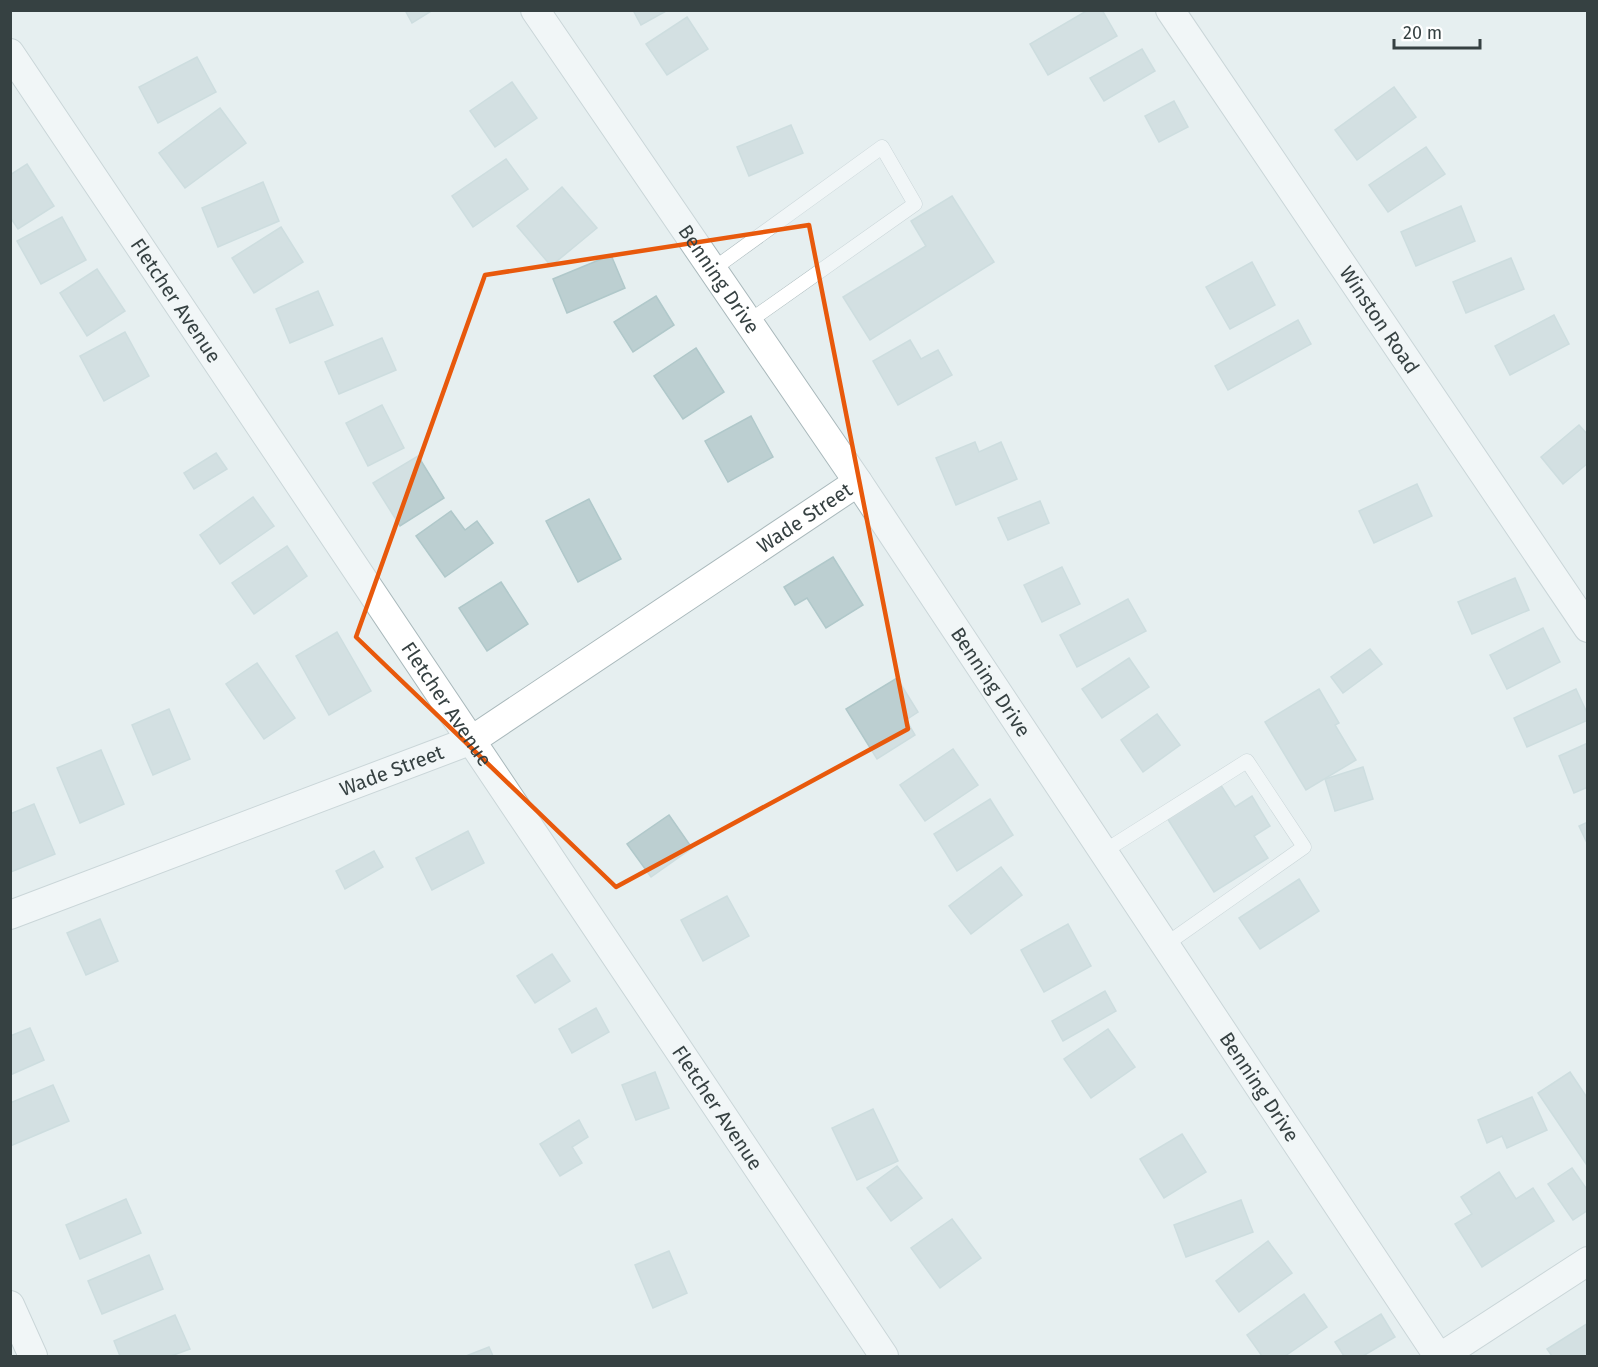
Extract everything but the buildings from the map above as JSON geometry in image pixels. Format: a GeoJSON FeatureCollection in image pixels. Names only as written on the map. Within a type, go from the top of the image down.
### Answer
{"type":"FeatureCollection","features":[{"type":"Feature","properties":{"kind":"street","name":"Benning Drive"},"geometry":{"type":"LineString","coordinates":[[535,10],[858,482],[1440,1356]]}},
{"type":"Feature","properties":{"kind":"street","name":"Winston Road"},"geometry":{"type":"LineString","coordinates":[[1170,10],[1587,628]]}},
{"type":"Feature","properties":{"kind":"street","name":"Fletcher Avenue"},"geometry":{"type":"LineString","coordinates":[[10,53],[884,1356]]}},
{"type":"Feature","properties":{"kind":"street","name":"Wade Street"},"geometry":{"type":"LineString","coordinates":[[10,915],[472,740],[858,482]]}},
{"type":"Feature","properties":{"kind":"street"},"geometry":{"type":"LineString","coordinates":[[1440,1356],[1587,1261]]}},
{"type":"Feature","properties":{"kind":"street"},"geometry":{"type":"LineString","coordinates":[[10,1305],[33,1356]]}},
{"type":"Feature","properties":{"kind":"lane"},"geometry":{"type":"LineString","coordinates":[[712,270],[882,147],[915,204],[748,322]]}},
{"type":"Feature","properties":{"kind":"lane"},"geometry":{"type":"LineString","coordinates":[[1103,852],[1247,761],[1304,847],[1165,945]]}},
{"type":"Feature","properties":{"kind":"highlighted area"},"geometry":{"type":"Polygon","coordinates":[[[809,225],[908,729],[616,887],[356,637],[485,275],[809,225]]]}}]}
